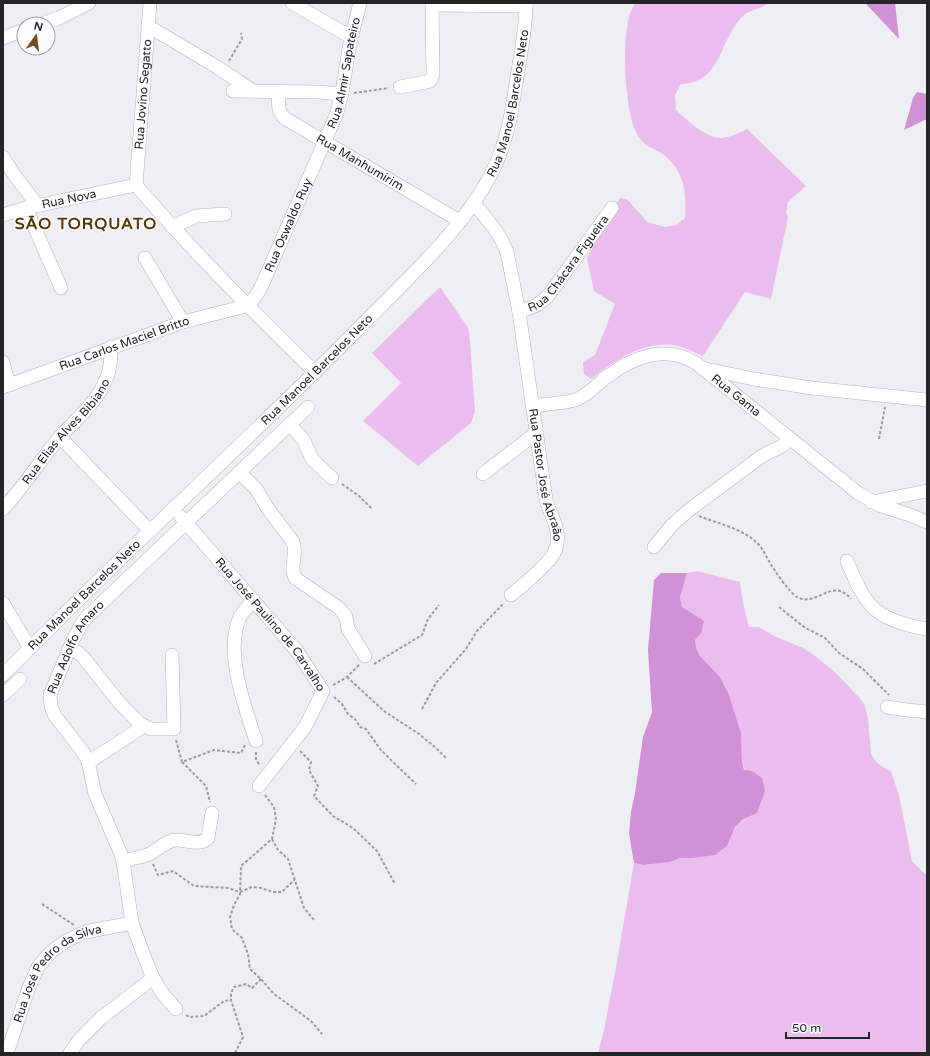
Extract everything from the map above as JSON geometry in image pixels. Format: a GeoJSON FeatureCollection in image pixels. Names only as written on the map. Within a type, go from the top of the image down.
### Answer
{"type":"FeatureCollection","features":[{"type":"Feature","properties":{"kind":"street"},"geometry":{"type":"LineString","coordinates":[[56,19],[89,3]]}},
{"type":"Feature","properties":{"kind":"street","name":"Rua Jovino Segatto"},"geometry":{"type":"LineString","coordinates":[[136,185],[150,3]]}},
{"type":"Feature","properties":{"kind":"street"},"geometry":{"type":"LineString","coordinates":[[292,3],[351,37]]}},
{"type":"Feature","properties":{"kind":"street","name":"Rua Almir Sapateiro"},"geometry":{"type":"LineString","coordinates":[[325,142],[337,113],[342,94],[351,37],[360,3]]}},
{"type":"Feature","properties":{"kind":"street"},"geometry":{"type":"LineString","coordinates":[[400,87],[430,81],[434,75],[432,4],[526,5]]}},
{"type":"Feature","properties":{"kind":"street","name":"Rua Manoel Barcelos Neto"},"geometry":{"type":"LineString","coordinates":[[3,675],[173,508],[315,372],[433,252],[460,221],[474,203],[491,175],[503,147],[507,133],[524,38],[526,5]]}},
{"type":"Feature","properties":{"kind":"street"},"geometry":{"type":"LineString","coordinates":[[148,26],[223,71],[253,91]]}},
{"type":"Feature","properties":{"kind":"street"},"geometry":{"type":"LineString","coordinates":[[3,38],[16,33]]}},
{"type":"Feature","properties":{"kind":"street"},"geometry":{"type":"LineString","coordinates":[[233,91],[318,92],[342,94]]}},
{"type":"Feature","properties":{"kind":"street","name":"Rua Manhumirim"},"geometry":{"type":"LineString","coordinates":[[279,92],[278,107],[283,117],[460,221]]}},
{"type":"Feature","properties":{"kind":"street","name":"Rua Oswaldo Ruy"},"geometry":{"type":"LineString","coordinates":[[247,305],[252,301],[260,288],[325,142]]}},
{"type":"Feature","properties":{"kind":"street"},"geometry":{"type":"LineString","coordinates":[[3,157],[32,207],[61,288]]}},
{"type":"Feature","properties":{"kind":"street"},"geometry":{"type":"LineString","coordinates":[[136,185],[172,227],[259,318],[315,372]]}},
{"type":"Feature","properties":{"kind":"street","name":"Rua Nova"},"geometry":{"type":"LineString","coordinates":[[3,215],[32,207],[136,185]]}},
{"type":"Feature","properties":{"kind":"street","name":"Rua Pastor José Abraão"},"geometry":{"type":"LineString","coordinates":[[474,203],[494,228],[504,246],[512,277],[519,312],[546,500],[549,512],[556,524],[557,540],[554,553],[550,559],[512,595]]}},
{"type":"Feature","properties":{"kind":"street","name":"Rua Chácara Figueira"},"geometry":{"type":"LineString","coordinates":[[519,312],[537,305],[548,296],[612,208]]}},
{"type":"Feature","properties":{"kind":"street"},"geometry":{"type":"LineString","coordinates":[[172,227],[196,216],[225,214]]}},
{"type":"Feature","properties":{"kind":"street"},"geometry":{"type":"LineString","coordinates":[[145,258],[183,322]]}},
{"type":"Feature","properties":{"kind":"street"},"geometry":{"type":"LineString","coordinates":[[259,318],[256,301],[260,288]]}},
{"type":"Feature","properties":{"kind":"street","name":"Rua Carlos Maciel Britto"},"geometry":{"type":"LineString","coordinates":[[6,386],[183,322],[247,305]]}},
{"type":"Feature","properties":{"kind":"street","name":"Rua Elias Alves Bibiano"},"geometry":{"type":"LineString","coordinates":[[3,509],[60,438],[82,415],[103,386],[110,368],[111,347]]}},
{"type":"Feature","properties":{"kind":"street","name":"Rua Gama"},"geometry":{"type":"LineString","coordinates":[[532,406],[578,399],[622,367],[642,358],[656,354],[673,354],[681,356],[696,363],[704,369],[835,475],[872,502],[927,522]]}},
{"type":"Feature","properties":{"kind":"street"},"geometry":{"type":"LineString","coordinates":[[3,362],[6,386]]}},
{"type":"Feature","properties":{"kind":"street"},"geometry":{"type":"LineString","coordinates":[[704,369],[805,388],[927,400]]}},
{"type":"Feature","properties":{"kind":"street","name":"Rua Adolfo Amaro"},"geometry":{"type":"LineString","coordinates":[[176,1009],[163,994],[153,978],[132,923],[123,861],[95,794],[89,762],[84,752],[55,716],[51,706],[50,695],[77,631],[89,615],[308,407]]}},
{"type":"Feature","properties":{"kind":"street"},"geometry":{"type":"LineString","coordinates":[[290,424],[303,439],[312,459],[332,478]]}},
{"type":"Feature","properties":{"kind":"street"},"geometry":{"type":"LineString","coordinates":[[483,474],[536,433]]}},
{"type":"Feature","properties":{"kind":"street"},"geometry":{"type":"LineString","coordinates":[[60,438],[150,531]]}},
{"type":"Feature","properties":{"kind":"street"},"geometry":{"type":"LineString","coordinates":[[654,547],[672,525],[686,512],[762,456],[782,446],[790,439]]}},
{"type":"Feature","properties":{"kind":"street"},"geometry":{"type":"LineString","coordinates":[[239,472],[257,490],[266,506],[293,542],[295,549],[292,570],[295,578],[339,608],[346,617],[348,629],[364,656]]}},
{"type":"Feature","properties":{"kind":"street"},"geometry":{"type":"LineString","coordinates":[[872,502],[927,491]]}},
{"type":"Feature","properties":{"kind":"street","name":"Rua José Paulino de Carvalho"},"geometry":{"type":"LineString","coordinates":[[173,508],[297,651],[324,690],[304,727],[259,786]]}},
{"type":"Feature","properties":{"kind":"street"},"geometry":{"type":"LineString","coordinates":[[847,561],[863,594],[878,612],[906,624],[927,629]]}},
{"type":"Feature","properties":{"kind":"street"},"geometry":{"type":"LineString","coordinates":[[253,600],[238,621],[234,644],[241,695],[255,736]]}},
{"type":"Feature","properties":{"kind":"street"},"geometry":{"type":"LineString","coordinates":[[3,604],[30,648]]}},
{"type":"Feature","properties":{"kind":"street"},"geometry":{"type":"LineString","coordinates":[[69,649],[77,652],[83,657],[117,700],[144,726],[156,729],[174,729],[172,655]]}},
{"type":"Feature","properties":{"kind":"street"},"geometry":{"type":"LineString","coordinates":[[3,696],[20,679]]}},
{"type":"Feature","properties":{"kind":"street"},"geometry":{"type":"LineString","coordinates":[[892,708],[927,712]]}},
{"type":"Feature","properties":{"kind":"street"},"geometry":{"type":"LineString","coordinates":[[89,762],[144,726]]}},
{"type":"Feature","properties":{"kind":"street"},"geometry":{"type":"LineString","coordinates":[[123,861],[148,854],[171,841],[205,841],[208,838],[212,813]]}},
{"type":"Feature","properties":{"kind":"street","name":"Rua José Pedro da Silva"},"geometry":{"type":"LineString","coordinates":[[7,1053],[28,990],[38,967],[51,952],[66,940],[85,932],[132,923]]}},
{"type":"Feature","properties":{"kind":"street"},"geometry":{"type":"LineString","coordinates":[[70,1053],[101,1018],[153,978]]}},
{"type":"Feature","properties":{"kind":"path"},"geometry":{"type":"LineString","coordinates":[[223,71],[242,39],[241,33]]}},
{"type":"Feature","properties":{"kind":"path"},"geometry":{"type":"LineString","coordinates":[[342,94],[400,87]]}},
{"type":"Feature","properties":{"kind":"path"},"geometry":{"type":"LineString","coordinates":[[879,439],[887,396]]}},
{"type":"Feature","properties":{"kind":"path"},"geometry":{"type":"LineString","coordinates":[[332,478],[359,496],[372,509]]}},
{"type":"Feature","properties":{"kind":"path"},"geometry":{"type":"LineString","coordinates":[[686,512],[743,532],[755,540],[772,566],[796,596],[808,600],[829,591],[838,591],[848,595],[854,603]]}},
{"type":"Feature","properties":{"kind":"path"},"geometry":{"type":"LineString","coordinates":[[422,709],[436,683],[466,649],[477,631],[512,595]]}},
{"type":"Feature","properties":{"kind":"path"},"geometry":{"type":"LineString","coordinates":[[416,784],[380,749],[366,729],[360,727],[355,719],[348,714],[342,704],[324,690],[347,677],[364,656],[374,665],[422,635],[428,619],[439,605]]}},
{"type":"Feature","properties":{"kind":"path"},"geometry":{"type":"LineString","coordinates":[[779,607],[804,627],[825,638],[839,653],[863,669],[889,695],[892,708]]}},
{"type":"Feature","properties":{"kind":"path"},"geometry":{"type":"LineString","coordinates":[[347,677],[384,712],[419,734],[448,759]]}},
{"type":"Feature","properties":{"kind":"path"},"geometry":{"type":"LineString","coordinates":[[174,729],[182,762],[206,786],[212,813]]}},
{"type":"Feature","properties":{"kind":"path"},"geometry":{"type":"LineString","coordinates":[[182,762],[214,750],[241,753],[255,736]]}},
{"type":"Feature","properties":{"kind":"path"},"geometry":{"type":"LineString","coordinates":[[255,736],[256,759],[259,766],[268,773]]}},
{"type":"Feature","properties":{"kind":"path"},"geometry":{"type":"LineString","coordinates":[[292,743],[311,762],[309,770],[318,786],[314,796],[333,816],[354,828],[377,851],[394,884]]}},
{"type":"Feature","properties":{"kind":"path"},"geometry":{"type":"LineString","coordinates":[[259,786],[274,807],[276,819],[272,839],[241,866],[240,894],[230,917],[232,929],[242,938],[248,954],[250,969],[274,994],[312,1021],[322,1034]]}},
{"type":"Feature","properties":{"kind":"path"},"geometry":{"type":"LineString","coordinates":[[272,839],[278,850],[288,859],[304,908],[314,920]]}},
{"type":"Feature","properties":{"kind":"path"},"geometry":{"type":"LineString","coordinates":[[148,854],[158,875],[173,871],[194,886],[222,888],[240,892],[252,887],[273,892],[282,892],[295,879]]}},
{"type":"Feature","properties":{"kind":"path"},"geometry":{"type":"LineString","coordinates":[[42,904],[85,932]]}},
{"type":"Feature","properties":{"kind":"path"},"geometry":{"type":"LineString","coordinates":[[235,1053],[243,1037],[231,1000],[231,993],[234,987],[246,984],[252,988],[261,979]]}},
{"type":"Feature","properties":{"kind":"path"},"geometry":{"type":"LineString","coordinates":[[176,1009],[189,1017],[204,1016],[224,1000],[231,1000]]}},
{"type":"Feature","properties":{"kind":"shaded area"},"geometry":{"type":"Polygon","coordinates":[[[635,3],[768,3],[763,7],[750,11],[744,15],[729,36],[713,68],[705,76],[695,81],[681,84],[675,95],[676,110],[698,128],[716,137],[728,137],[747,129],[806,186],[788,202],[786,213],[788,217],[771,299],[745,292],[703,356],[674,345],[651,346],[640,349],[619,359],[591,379],[584,374],[583,362],[595,355],[615,304],[594,291],[587,258],[620,198],[627,199],[647,222],[665,227],[676,225],[685,218],[684,190],[675,166],[669,159],[646,145],[641,140],[634,127],[630,113],[627,97],[625,60],[627,28],[629,17],[635,3]]]}},
{"type":"Feature","properties":{"kind":"shaded area"},"geometry":{"type":"Polygon","coordinates":[[[865,3],[895,3],[899,39],[865,3]]]}},
{"type":"Feature","properties":{"kind":"shaded area"},"geometry":{"type":"Polygon","coordinates":[[[917,92],[927,94],[927,119],[904,130],[913,98],[917,92]]]}},
{"type":"Feature","properties":{"kind":"shaded area"},"geometry":{"type":"Polygon","coordinates":[[[440,287],[469,329],[475,411],[471,423],[418,466],[363,421],[401,383],[372,353],[440,287]]]}},
{"type":"Feature","properties":{"kind":"shaded area"},"geometry":{"type":"Polygon","coordinates":[[[697,571],[740,582],[749,627],[759,627],[774,636],[803,648],[814,655],[836,673],[864,703],[868,718],[871,754],[877,763],[891,772],[899,795],[912,861],[927,876],[927,1053],[598,1053],[617,962],[634,863],[643,865],[670,862],[680,858],[693,858],[727,846],[737,825],[744,819],[757,813],[742,760],[741,733],[729,695],[720,677],[700,656],[696,648],[695,640],[702,632],[704,622],[682,607],[680,599],[687,573],[697,571]]]}},
{"type":"Feature","properties":{"kind":"shaded area"},"geometry":{"type":"Polygon","coordinates":[[[661,573],[687,573],[680,598],[682,607],[704,621],[702,632],[695,640],[696,648],[700,656],[720,677],[729,695],[741,733],[744,770],[752,771],[762,778],[765,791],[757,813],[742,820],[735,827],[727,846],[715,855],[680,858],[670,862],[643,865],[634,863],[629,833],[643,737],[652,712],[648,650],[654,580],[661,573]]]}},
{"type":"Feature","properties":{"kind":"district","name":"SÃO TORQUATO"},"geometry":{"type":"Point","coordinates":[86,224]}}]}
